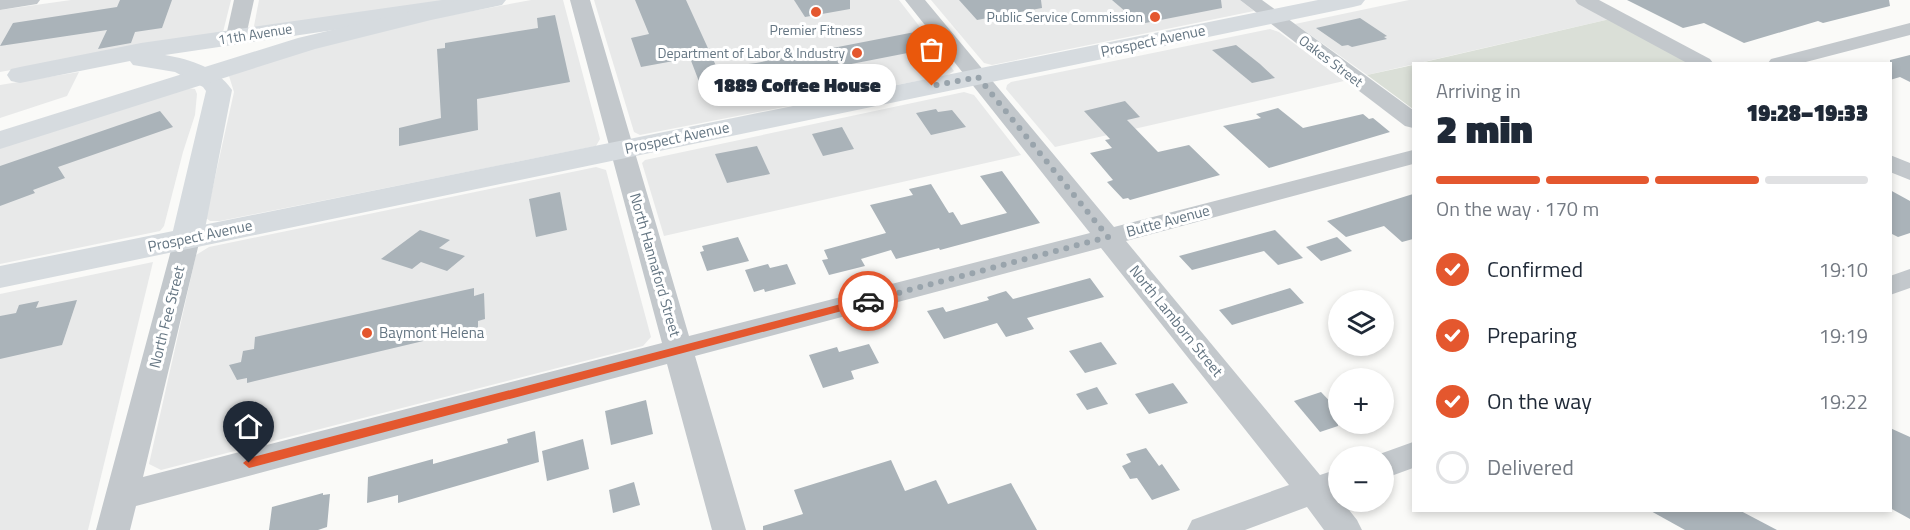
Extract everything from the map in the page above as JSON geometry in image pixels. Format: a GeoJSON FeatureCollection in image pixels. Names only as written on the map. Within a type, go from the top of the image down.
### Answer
{"type":"FeatureCollection","features":[{"type":"Feature","properties":{"kind":"main road","name":"11th Avenue"},"geometry":{"type":"LineString","coordinates":[[10,77],[141,51],[492,0]]}},
{"type":"Feature","properties":{"kind":"main road"},"geometry":{"type":"LineString","coordinates":[[0,140],[201,75],[369,26],[492,0]]}},
{"type":"Feature","properties":{"kind":"main road","name":"Prospect Avenue"},"geometry":{"type":"LineString","coordinates":[[0,277],[1353,0]]}},
{"type":"Feature","properties":{"kind":"main road","name":"11th Avenue"},"geometry":{"type":"LineString","coordinates":[[10,77],[140,60],[172,63],[201,75]]}},
{"type":"Feature","properties":{"kind":"main road","name":"North Fee Street"},"geometry":{"type":"LineString","coordinates":[[188,238],[219,90],[212,81],[201,75]]}},
{"type":"Feature","properties":{"kind":"street"},"geometry":{"type":"LineString","coordinates":[[0,4],[30,0]]}},
{"type":"Feature","properties":{"kind":"street"},"geometry":{"type":"LineString","coordinates":[[236,36],[244,0]]}},
{"type":"Feature","properties":{"kind":"street","name":"North Hannaford Street"},"geometry":{"type":"LineString","coordinates":[[580,0],[729,530]]}},
{"type":"Feature","properties":{"kind":"street","name":"North Lamborn Street"},"geometry":{"type":"LineString","coordinates":[[915,0],[1108,237],[1325,486],[1345,530]]}},
{"type":"Feature","properties":{"kind":"street","name":"Oakes Street"},"geometry":{"type":"LineString","coordinates":[[1250,0],[1412,121]]}},
{"type":"Feature","properties":{"kind":"street"},"geometry":{"type":"LineString","coordinates":[[1585,0],[1701,62]]}},
{"type":"Feature","properties":{"kind":"street"},"geometry":{"type":"LineString","coordinates":[[1782,62],[1910,29]]}},
{"type":"Feature","properties":{"kind":"street","name":"Butte Avenue"},"geometry":{"type":"LineString","coordinates":[[122,496],[1412,157]]}},
{"type":"Feature","properties":{"kind":"street"},"geometry":{"type":"LineString","coordinates":[[1892,163],[1910,173]]}},
{"type":"Feature","properties":{"kind":"street","name":"North Fee Street"},"geometry":{"type":"LineString","coordinates":[[113,530],[188,238]]}},
{"type":"Feature","properties":{"kind":"street"},"geometry":{"type":"LineString","coordinates":[[1892,284],[1910,278]]}},
{"type":"Feature","properties":{"kind":"street"},"geometry":{"type":"LineString","coordinates":[[1394,462],[1412,455]]}},
{"type":"Feature","properties":{"kind":"street"},"geometry":{"type":"LineString","coordinates":[[1204,530],[1325,486]]}},
{"type":"Feature","properties":{"kind":"shaded area"},"geometry":{"type":"Polygon","coordinates":[[[71,0],[231,0],[223,32],[0,72],[0,10],[71,0]]]}},
{"type":"Feature","properties":{"kind":"shaded area"},"geometry":{"type":"Polygon","coordinates":[[[259,0],[451,0],[257,29],[254,26],[259,0]]]}},
{"type":"Feature","properties":{"kind":"shaded area"},"geometry":{"type":"Polygon","coordinates":[[[531,0],[563,0],[600,139],[596,146],[220,221],[210,221],[206,218],[234,92],[229,76],[297,52],[435,18],[531,0]]]}},
{"type":"Feature","properties":{"kind":"shaded area"},"geometry":{"type":"Polygon","coordinates":[[[594,0],[899,0],[954,71],[948,75],[640,135],[634,132],[594,0]]]}},
{"type":"Feature","properties":{"kind":"shaded area"},"geometry":{"type":"Polygon","coordinates":[[[931,0],[1240,0],[1254,11],[992,65],[984,63],[931,0]]]}},
{"type":"Feature","properties":{"kind":"shaded area"},"geometry":{"type":"Polygon","coordinates":[[[1409,0],[1574,0],[1610,19],[1423,62],[1412,62],[1412,65],[1367,75],[1295,24],[1409,0]]]}},
{"type":"Feature","properties":{"kind":"shaded area"},"geometry":{"type":"Polygon","coordinates":[[[1610,19],[1688,62],[1424,62],[1610,19]]]}},
{"type":"Feature","properties":{"kind":"shaded area"},"geometry":{"type":"Polygon","coordinates":[[[1270,29],[1279,32],[1344,81],[1055,147],[1006,89],[1011,82],[1270,29]]]}},
{"type":"Feature","properties":{"kind":"shaded area"},"geometry":{"type":"Polygon","coordinates":[[[1412,65],[1412,108],[1367,75],[1412,65]]]}},
{"type":"Feature","properties":{"kind":"shaded area"},"geometry":{"type":"Polygon","coordinates":[[[79,72],[67,96],[0,118],[0,85],[79,72]]]}},
{"type":"Feature","properties":{"kind":"shaded area"},"geometry":{"type":"Polygon","coordinates":[[[187,88],[195,89],[197,94],[195,115],[164,226],[160,231],[0,264],[0,146],[187,88]]]}},
{"type":"Feature","properties":{"kind":"shaded area"},"geometry":{"type":"Polygon","coordinates":[[[964,92],[974,95],[1021,155],[664,236],[642,163],[645,160],[964,92]]]}},
{"type":"Feature","properties":{"kind":"shaded area"},"geometry":{"type":"Polygon","coordinates":[[[596,167],[606,170],[651,337],[643,346],[161,470],[149,464],[196,255],[209,247],[596,167]]]}},
{"type":"Feature","properties":{"kind":"shaded area"},"geometry":{"type":"Polygon","coordinates":[[[153,262],[88,530],[0,530],[0,294],[153,262]]]}},
{"type":"Feature","properties":{"kind":"building"},"geometry":{"type":"Polygon","coordinates":[[[120,0],[172,0],[162,28],[135,32],[131,43],[98,49],[107,30],[0,46],[13,23],[117,7],[120,0]]]}},
{"type":"Feature","properties":{"kind":"building"},"geometry":{"type":"Polygon","coordinates":[[[635,0],[686,0],[717,68],[756,63],[915,32],[928,49],[795,75],[793,72],[742,81],[743,84],[703,92],[690,58],[641,67],[631,38],[649,34],[635,0]]]}},
{"type":"Feature","properties":{"kind":"building","name":"Premier Fitness"},"geometry":{"type":"Polygon","coordinates":[[[794,0],[850,0],[850,9],[805,17],[794,0]]]}},
{"type":"Feature","properties":{"kind":"building"},"geometry":{"type":"Polygon","coordinates":[[[959,0],[1041,0],[1042,8],[977,20],[959,0]]]}},
{"type":"Feature","properties":{"kind":"building","name":"Public Service Commission"},"geometry":{"type":"Polygon","coordinates":[[[1112,0],[1221,0],[1222,8],[1140,24],[1112,0]]]}},
{"type":"Feature","properties":{"kind":"building"},"geometry":{"type":"Polygon","coordinates":[[[1627,0],[1889,0],[1890,6],[1823,23],[1818,21],[1744,43],[1704,23],[1683,28],[1627,0]]]}},
{"type":"Feature","properties":{"kind":"building"},"geometry":{"type":"Polygon","coordinates":[[[555,15],[570,82],[477,99],[478,130],[399,146],[399,128],[441,118],[437,49],[445,48],[445,43],[538,28],[537,18],[555,15]]]}},
{"type":"Feature","properties":{"kind":"building"},"geometry":{"type":"Polygon","coordinates":[[[1360,18],[1387,36],[1384,37],[1387,39],[1352,47],[1342,46],[1316,28],[1360,18]]]}},
{"type":"Feature","properties":{"kind":"building"},"geometry":{"type":"Polygon","coordinates":[[[1236,45],[1275,78],[1252,83],[1212,50],[1236,45]]]}},
{"type":"Feature","properties":{"kind":"building"},"geometry":{"type":"Polygon","coordinates":[[[1910,55],[1910,82],[1900,77],[1892,79],[1890,60],[1910,55]]]}},
{"type":"Feature","properties":{"kind":"building"},"geometry":{"type":"Polygon","coordinates":[[[1125,101],[1140,117],[1127,120],[1158,152],[1189,145],[1220,175],[1130,200],[1123,199],[1107,182],[1113,180],[1090,153],[1112,148],[1105,140],[1110,139],[1084,111],[1125,101]]]}},
{"type":"Feature","properties":{"kind":"building"},"geometry":{"type":"Polygon","coordinates":[[[1278,108],[1303,128],[1363,114],[1369,119],[1373,118],[1390,132],[1269,168],[1223,126],[1261,118],[1256,114],[1278,108]]]}},
{"type":"Feature","properties":{"kind":"building"},"geometry":{"type":"Polygon","coordinates":[[[936,109],[938,112],[952,110],[966,127],[931,135],[916,113],[936,109]]]}},
{"type":"Feature","properties":{"kind":"building"},"geometry":{"type":"Polygon","coordinates":[[[160,111],[173,127],[58,167],[65,178],[33,190],[35,193],[0,206],[0,166],[160,111]]]}},
{"type":"Feature","properties":{"kind":"building"},"geometry":{"type":"Polygon","coordinates":[[[842,127],[854,149],[823,156],[812,134],[842,127]]]}},
{"type":"Feature","properties":{"kind":"building"},"geometry":{"type":"Polygon","coordinates":[[[757,146],[770,174],[727,183],[715,154],[757,146]]]}},
{"type":"Feature","properties":{"kind":"building"},"geometry":{"type":"Polygon","coordinates":[[[1002,171],[1040,223],[940,250],[939,248],[896,259],[891,250],[861,259],[865,266],[829,275],[822,260],[828,259],[824,250],[886,233],[870,205],[913,195],[909,189],[931,184],[949,213],[953,212],[961,225],[1007,213],[980,176],[1002,171]]]}},
{"type":"Feature","properties":{"kind":"building"},"geometry":{"type":"Polygon","coordinates":[[[1892,191],[1910,201],[1910,233],[1898,237],[1892,234],[1892,191]]]}},
{"type":"Feature","properties":{"kind":"building"},"geometry":{"type":"Polygon","coordinates":[[[560,192],[567,230],[536,237],[529,199],[560,192]]]}},
{"type":"Feature","properties":{"kind":"building"},"geometry":{"type":"Polygon","coordinates":[[[1412,194],[1412,239],[1402,242],[1384,226],[1346,237],[1327,221],[1412,194]]]}},
{"type":"Feature","properties":{"kind":"building"},"geometry":{"type":"Polygon","coordinates":[[[420,230],[450,240],[439,248],[465,256],[447,271],[421,262],[412,269],[381,259],[420,230]]]}},
{"type":"Feature","properties":{"kind":"building"},"geometry":{"type":"Polygon","coordinates":[[[1275,230],[1303,258],[1278,265],[1264,251],[1192,270],[1179,256],[1275,230]]]}},
{"type":"Feature","properties":{"kind":"building"},"geometry":{"type":"Polygon","coordinates":[[[738,237],[749,261],[707,271],[700,252],[704,251],[702,246],[738,237]]]}},
{"type":"Feature","properties":{"kind":"building"},"geometry":{"type":"Polygon","coordinates":[[[1337,237],[1352,251],[1321,261],[1306,247],[1337,237]]]}},
{"type":"Feature","properties":{"kind":"building"},"geometry":{"type":"Polygon","coordinates":[[[768,264],[770,268],[787,264],[796,284],[765,292],[764,289],[754,292],[745,270],[768,264]]]}},
{"type":"Feature","properties":{"kind":"building"},"geometry":{"type":"Polygon","coordinates":[[[1090,278],[1104,297],[1027,318],[1034,329],[1006,337],[997,323],[944,339],[927,311],[943,307],[946,312],[989,300],[987,297],[1006,291],[1013,299],[1090,278]]]}},
{"type":"Feature","properties":{"kind":"building","name":"Baymont Helena"},"geometry":{"type":"Polygon","coordinates":[[[474,288],[474,296],[484,293],[485,319],[478,321],[478,328],[247,383],[247,378],[237,380],[229,365],[241,362],[243,351],[254,349],[255,337],[474,288]]]}},
{"type":"Feature","properties":{"kind":"building"},"geometry":{"type":"Polygon","coordinates":[[[1290,288],[1304,303],[1232,325],[1219,310],[1290,288]]]}},
{"type":"Feature","properties":{"kind":"building"},"geometry":{"type":"Polygon","coordinates":[[[77,300],[62,345],[0,359],[0,316],[16,313],[19,305],[39,301],[36,308],[77,300]]]}},
{"type":"Feature","properties":{"kind":"building"},"geometry":{"type":"Polygon","coordinates":[[[1101,342],[1117,364],[1085,373],[1069,351],[1101,342]]]}},
{"type":"Feature","properties":{"kind":"building"},"geometry":{"type":"Polygon","coordinates":[[[869,344],[879,363],[851,371],[854,379],[823,388],[809,355],[837,347],[839,352],[869,344]]]}},
{"type":"Feature","properties":{"kind":"building"},"geometry":{"type":"Polygon","coordinates":[[[1173,383],[1188,403],[1149,414],[1135,394],[1173,383]]]}},
{"type":"Feature","properties":{"kind":"building"},"geometry":{"type":"Polygon","coordinates":[[[1097,387],[1108,404],[1087,410],[1076,394],[1097,387]]]}},
{"type":"Feature","properties":{"kind":"building"},"geometry":{"type":"Polygon","coordinates":[[[1321,392],[1328,399],[1328,429],[1320,432],[1294,401],[1321,392]]]}},
{"type":"Feature","properties":{"kind":"building"},"geometry":{"type":"Polygon","coordinates":[[[646,400],[653,434],[611,445],[605,411],[646,400]]]}},
{"type":"Feature","properties":{"kind":"building"},"geometry":{"type":"Polygon","coordinates":[[[1892,429],[1910,437],[1910,519],[1892,509],[1892,429]]]}},
{"type":"Feature","properties":{"kind":"building"},"geometry":{"type":"Polygon","coordinates":[[[535,431],[539,462],[398,503],[398,495],[367,503],[368,477],[433,459],[433,464],[508,443],[507,439],[535,431]]]}},
{"type":"Feature","properties":{"kind":"building"},"geometry":{"type":"Polygon","coordinates":[[[583,439],[589,469],[547,481],[542,451],[583,439]]]}},
{"type":"Feature","properties":{"kind":"building"},"geometry":{"type":"Polygon","coordinates":[[[1146,448],[1159,466],[1162,464],[1180,490],[1152,500],[1137,478],[1130,479],[1122,466],[1131,462],[1126,454],[1146,448]]]}},
{"type":"Feature","properties":{"kind":"building"},"geometry":{"type":"Polygon","coordinates":[[[891,460],[905,491],[936,480],[948,504],[1011,483],[1037,530],[763,530],[763,526],[803,514],[794,490],[891,460]]]}},
{"type":"Feature","properties":{"kind":"building"},"geometry":{"type":"Polygon","coordinates":[[[634,482],[640,505],[613,513],[609,490],[634,482]]]}},
{"type":"Feature","properties":{"kind":"building"},"geometry":{"type":"Polygon","coordinates":[[[323,493],[323,495],[330,494],[327,527],[318,530],[269,530],[272,507],[323,493]]]}},
{"type":"Feature","properties":{"kind":"building"},"geometry":{"type":"Polygon","coordinates":[[[1653,512],[1743,512],[1777,530],[1685,530],[1653,512]]]}},
{"type":"Feature","properties":{"kind":"way so far"},"geometry":{"type":"LineString","coordinates":[[868,301],[1108,237],[978,77],[932,86]]}},
{"type":"Feature","properties":{"kind":"place","name":"Premier Fitness"},"geometry":{"type":"Point","coordinates":[816,12]}},
{"type":"Feature","properties":{"kind":"place","name":"Public Service Commission"},"geometry":{"type":"Point","coordinates":[1155,17]}},
{"type":"Feature","properties":{"kind":"place","name":"Department of Labor & Industry"},"geometry":{"type":"Point","coordinates":[857,53]}},
{"type":"Feature","properties":{"kind":"place","name":"1889 Coffee House"},"geometry":{"type":"Point","coordinates":[932,86]}},
{"type":"Feature","properties":{"kind":"place","name":"Baymont Helena"},"geometry":{"type":"Point","coordinates":[367,333]}},
{"type":"Feature","properties":{"kind":"route"},"geometry":{"type":"LineString","coordinates":[[249,463],[868,301]]}}]}
